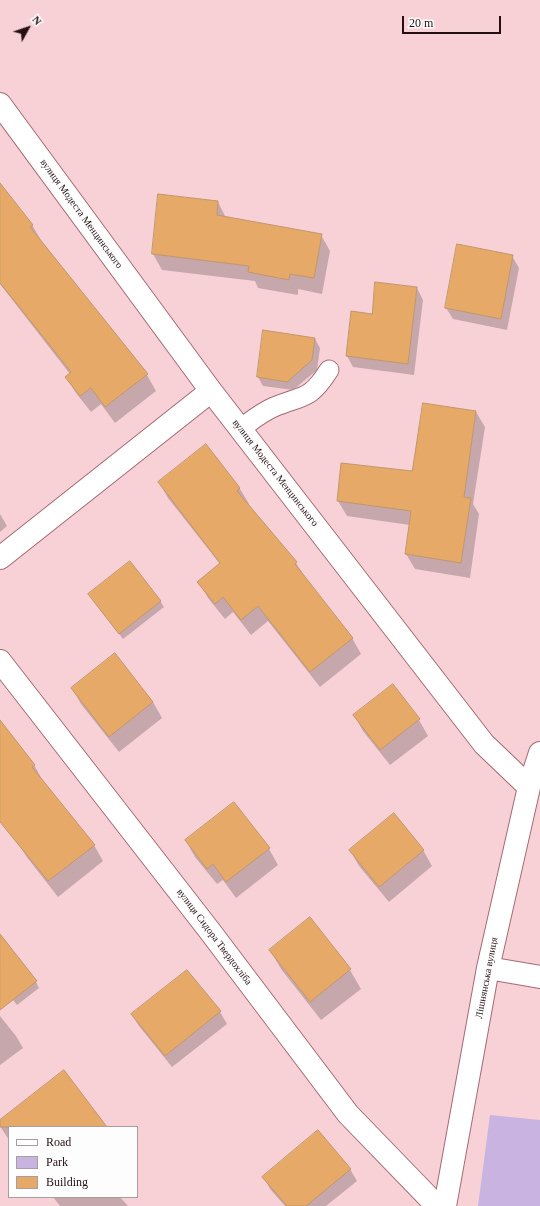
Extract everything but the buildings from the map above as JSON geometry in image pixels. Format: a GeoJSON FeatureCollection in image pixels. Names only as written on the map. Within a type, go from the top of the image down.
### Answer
{"type":"FeatureCollection","features":[{"type":"Feature","properties":{"kind":"street","name":"вулиця Модеста Менцинського"},"geometry":{"type":"LineString","coordinates":[[0,104],[240,429],[484,744],[528,787]]}},
{"type":"Feature","properties":{"kind":"street"},"geometry":{"type":"LineString","coordinates":[[0,558],[212,391]]}},
{"type":"Feature","properties":{"kind":"street","name":"вулиця Сидора Твердохліба"},"geometry":{"type":"LineString","coordinates":[[0,661],[209,930],[348,1114],[437,1206]]}},
{"type":"Feature","properties":{"kind":"street","name":"Лішнянська вулиця"},"geometry":{"type":"LineString","coordinates":[[445,1206],[488,968],[528,787],[540,753]]}},
{"type":"Feature","properties":{"kind":"street"},"geometry":{"type":"LineString","coordinates":[[488,968],[540,977]]}},
{"type":"Feature","properties":{"kind":"lane"},"geometry":{"type":"LineString","coordinates":[[240,429],[262,413],[311,393],[320,384],[329,370]]}},
{"type":"Feature","properties":{"kind":"green space"},"geometry":{"type":"Polygon","coordinates":[[[490,1115],[540,1120],[540,1206],[478,1206],[490,1115]]]}}]}
